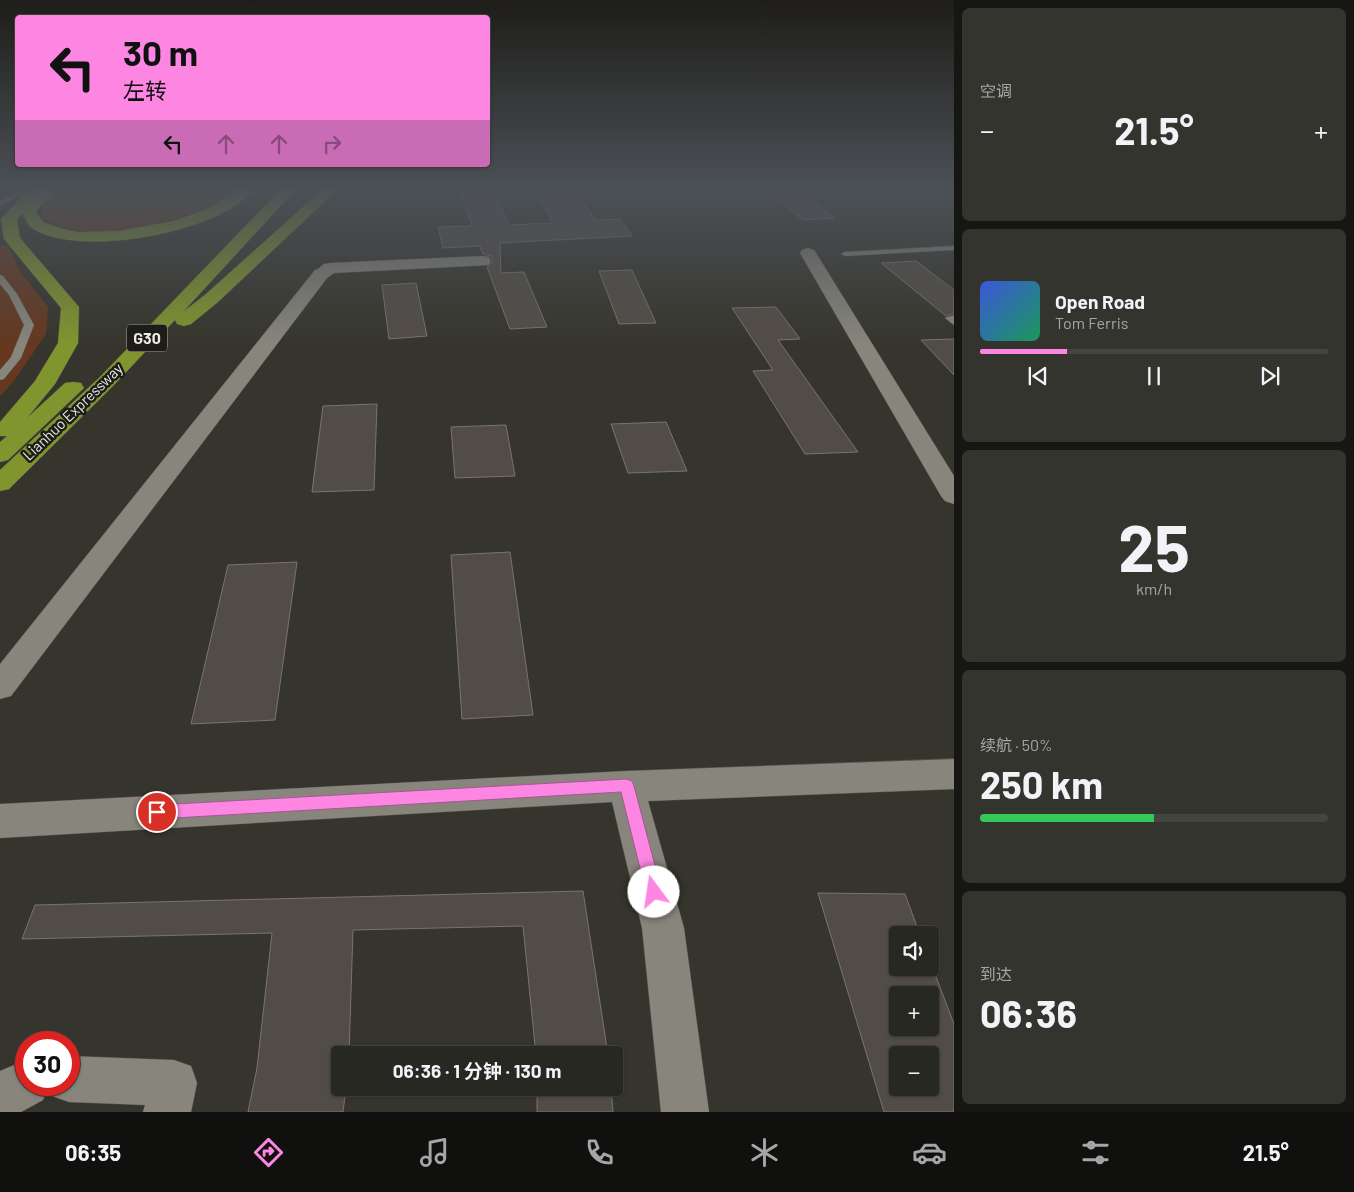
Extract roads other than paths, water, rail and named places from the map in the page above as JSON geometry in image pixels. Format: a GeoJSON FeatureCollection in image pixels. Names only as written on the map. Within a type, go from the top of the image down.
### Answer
{"type":"FeatureCollection","features":[{"type":"Feature","properties":{"kind":"highway"},"geometry":{"type":"LineString","coordinates":[[0,436],[44,384],[68,343],[70,307],[13,240]]}},
{"type":"Feature","properties":{"kind":"highway","name":"Lianhuo Expressway"},"geometry":{"type":"LineString","coordinates":[[0,484],[97,374],[226,240]]}},
{"type":"Feature","properties":{"kind":"highway","name":"Lianhuo Expressway"},"geometry":{"type":"LineString","coordinates":[[0,455],[97,374],[236,240]]}},
{"type":"Feature","properties":{"kind":"highway"},"geometry":{"type":"LineString","coordinates":[[97,374],[212,298],[275,240]]}},
{"type":"Feature","properties":{"kind":"street"},"geometry":{"type":"LineString","coordinates":[[808,253],[954,496]]}},
{"type":"Feature","properties":{"kind":"street"},"geometry":{"type":"LineString","coordinates":[[0,687],[321,274],[330,268],[483,261]]}},
{"type":"Feature","properties":{"kind":"street"},"geometry":{"type":"LineString","coordinates":[[0,821],[626,786],[954,774]]}},
{"type":"Feature","properties":{"kind":"street"},"geometry":{"type":"LineString","coordinates":[[626,786],[663,928],[686,1112]]}},
{"type":"Feature","properties":{"kind":"street"},"geometry":{"type":"LineString","coordinates":[[80,1079],[174,1083],[167,1112]]}},
{"type":"Feature","properties":{"kind":"street"},"geometry":{"type":"LineString","coordinates":[[0,1098],[15,1088]]}},
{"type":"Feature","properties":{"kind":"lane"},"geometry":{"type":"LineString","coordinates":[[845,254],[954,248]]}},
{"type":"Feature","properties":{"kind":"lane"},"geometry":{"type":"LineString","coordinates":[[0,278],[13,294],[29,325],[16,358],[0,377]]}},
{"type":"Feature","properties":{"kind":"lane"},"geometry":{"type":"LineString","coordinates":[[954,318],[950,318],[954,322]]}}]}
